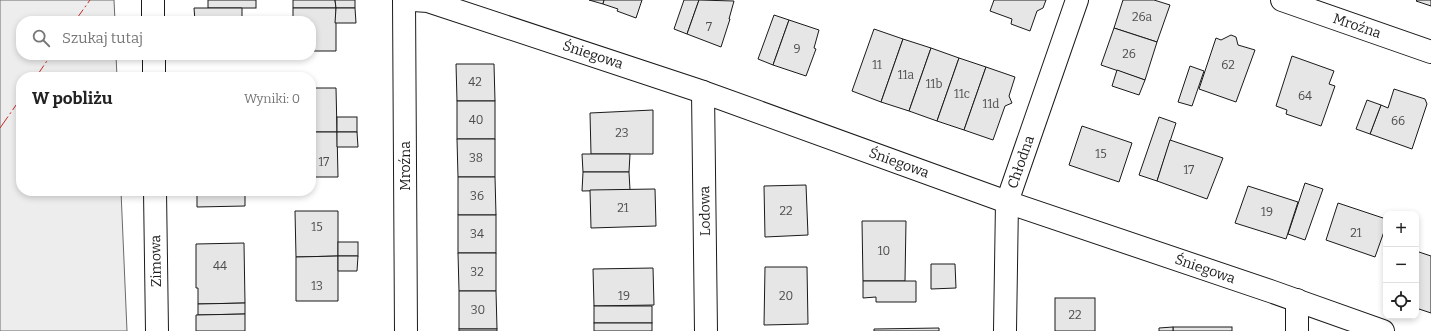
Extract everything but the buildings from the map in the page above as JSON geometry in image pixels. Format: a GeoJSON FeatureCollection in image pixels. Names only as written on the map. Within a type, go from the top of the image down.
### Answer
{"type":"FeatureCollection","features":[{"type":"Feature","properties":{"kind":"street"},"geometry":{"type":"LineString","coordinates":[[153,0],[153,16]]}},
{"type":"Feature","properties":{"kind":"street","name":"Mroźna"},"geometry":{"type":"LineString","coordinates":[[404,0],[406,331]]}},
{"type":"Feature","properties":{"kind":"street","name":"Śniegowa"},"geometry":{"type":"LineString","coordinates":[[413,0],[428,0],[703,92],[1007,202],[1297,300],[1383,331]]}},
{"type":"Feature","properties":{"kind":"street","name":"Chłodna"},"geometry":{"type":"LineString","coordinates":[[1005,331],[1007,202],[1077,0]]}},
{"type":"Feature","properties":{"kind":"street","name":"Mroźna"},"geometry":{"type":"LineString","coordinates":[[1282,0],[1431,52]]}},
{"type":"Feature","properties":{"kind":"street"},"geometry":{"type":"LineString","coordinates":[[154,60],[154,72]]}},
{"type":"Feature","properties":{"kind":"street","name":"Lodowa"},"geometry":{"type":"LineString","coordinates":[[703,92],[706,331]]}},
{"type":"Feature","properties":{"kind":"street","name":"Zimowa"},"geometry":{"type":"LineString","coordinates":[[155,196],[157,331]]}},
{"type":"Feature","properties":{"kind":"street"},"geometry":{"type":"LineString","coordinates":[[1297,300],[1297,331]]}},
{"type":"Feature","properties":{"kind":"shaded area"},"geometry":{"type":"Polygon","coordinates":[[[0,0],[114,0],[115,16],[16,16],[16,60],[116,60],[117,72],[16,72],[16,196],[121,196],[127,331],[0,331],[0,0]]]}},
{"type":"Feature","properties":{"kind":"power"},"geometry":{"type":"LineString","coordinates":[[79,16],[90,0]]}},
{"type":"Feature","properties":{"kind":"power"},"geometry":{"type":"LineString","coordinates":[[39,72],[48,60]]}},
{"type":"Feature","properties":{"kind":"power"},"geometry":{"type":"LineString","coordinates":[[0,128],[16,105]]}}]}
